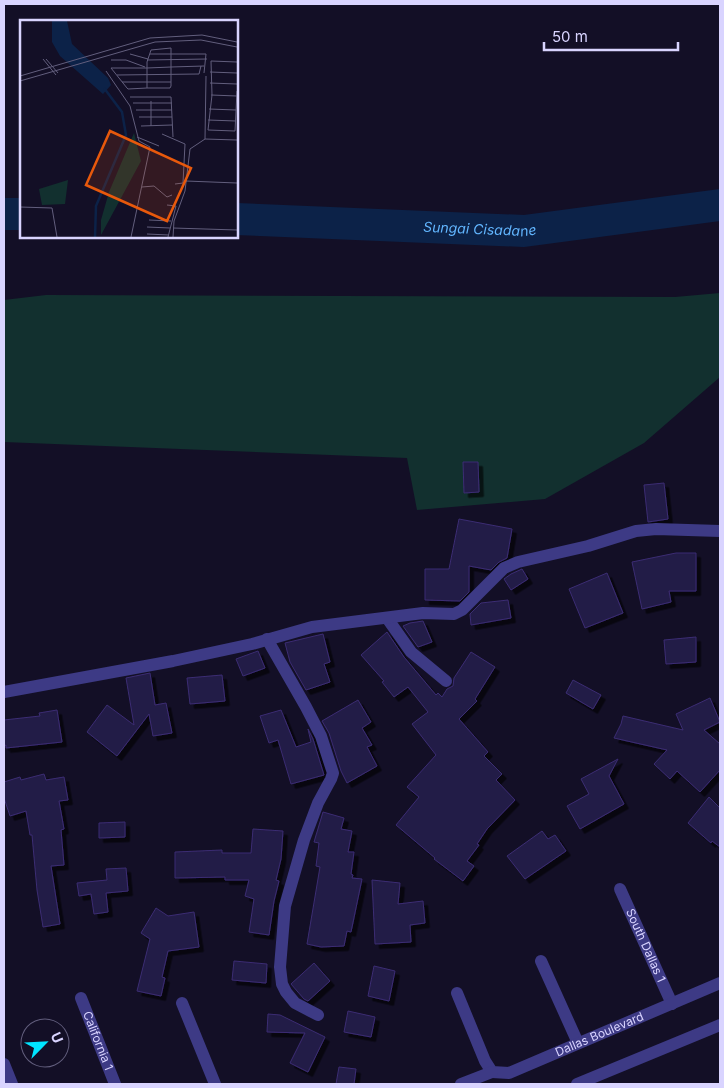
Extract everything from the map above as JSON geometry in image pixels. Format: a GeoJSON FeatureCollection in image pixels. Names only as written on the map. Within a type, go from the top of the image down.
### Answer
{"type":"FeatureCollection","features":[{"type":"Feature","properties":{"kind":"street"},"geometry":{"type":"LineString","coordinates":[[4,692],[173,661],[312,627],[423,613],[457,613],[504,568],[518,562],[588,546],[636,531],[656,529],[720,531]]}},
{"type":"Feature","properties":{"kind":"street"},"geometry":{"type":"LineString","coordinates":[[387,618],[412,652],[446,681]]}},
{"type":"Feature","properties":{"kind":"street"},"geometry":{"type":"LineString","coordinates":[[267,639],[317,729],[333,773],[318,803],[304,840],[285,906],[280,967],[282,984],[286,992],[295,1003],[318,1014]]}},
{"type":"Feature","properties":{"kind":"street","name":"South Dallas 1"},"geometry":{"type":"LineString","coordinates":[[620,889],[672,1004]]}},
{"type":"Feature","properties":{"kind":"street"},"geometry":{"type":"LineString","coordinates":[[541,961],[578,1043]]}},
{"type":"Feature","properties":{"kind":"street","name":"Dallas Boulevard"},"geometry":{"type":"LineString","coordinates":[[462,1084],[492,1072],[509,1073],[720,983]]}},
{"type":"Feature","properties":{"kind":"street"},"geometry":{"type":"LineString","coordinates":[[457,993],[485,1061],[492,1072]]}},
{"type":"Feature","properties":{"kind":"street","name":"California 1"},"geometry":{"type":"LineString","coordinates":[[81,998],[115,1084]]}},
{"type":"Feature","properties":{"kind":"street"},"geometry":{"type":"LineString","coordinates":[[182,1003],[215,1084]]}},
{"type":"Feature","properties":{"kind":"street"},"geometry":{"type":"LineString","coordinates":[[578,1084],[720,1024]]}},
{"type":"Feature","properties":{"kind":"street"},"geometry":{"type":"LineString","coordinates":[[4,1064],[12,1084]]}},
{"type":"Feature","properties":{"kind":"green space"},"geometry":{"type":"Polygon","coordinates":[[[720,293],[720,377],[644,443],[545,499],[417,510],[407,458],[4,442],[4,300],[46,295],[675,297],[720,293]]]}},
{"type":"Feature","properties":{"kind":"building"},"geometry":{"type":"Polygon","coordinates":[[[463,462],[478,462],[479,492],[464,493],[463,462]]]}},
{"type":"Feature","properties":{"kind":"building"},"geometry":{"type":"Polygon","coordinates":[[[664,483],[668,519],[648,522],[644,485],[664,483]]]}},
{"type":"Feature","properties":{"kind":"building"},"geometry":{"type":"Polygon","coordinates":[[[459,519],[512,529],[507,558],[499,562],[491,570],[469,566],[469,592],[460,601],[425,600],[425,569],[449,569],[459,519]]]}},
{"type":"Feature","properties":{"kind":"building"},"geometry":{"type":"Polygon","coordinates":[[[676,553],[696,553],[696,591],[669,591],[671,602],[642,609],[632,562],[676,553]]]}},
{"type":"Feature","properties":{"kind":"building"},"geometry":{"type":"Polygon","coordinates":[[[522,569],[528,579],[511,590],[504,579],[522,569]]]}},
{"type":"Feature","properties":{"kind":"building"},"geometry":{"type":"Polygon","coordinates":[[[607,573],[623,613],[585,628],[569,589],[607,573]]]}},
{"type":"Feature","properties":{"kind":"building"},"geometry":{"type":"Polygon","coordinates":[[[508,600],[511,618],[471,625],[470,614],[481,603],[508,600]]]}},
{"type":"Feature","properties":{"kind":"building"},"geometry":{"type":"Polygon","coordinates":[[[423,621],[432,642],[418,647],[403,626],[423,621]]]}},
{"type":"Feature","properties":{"kind":"building"},"geometry":{"type":"Polygon","coordinates":[[[387,632],[404,657],[436,695],[438,693],[442,697],[447,689],[453,686],[454,678],[471,652],[495,667],[475,699],[477,701],[459,719],[488,752],[484,756],[502,774],[496,780],[515,800],[487,829],[477,844],[479,845],[467,861],[474,866],[463,881],[434,859],[396,825],[419,797],[407,787],[436,755],[412,724],[428,712],[408,687],[394,697],[382,682],[384,681],[361,655],[387,632]]]}},
{"type":"Feature","properties":{"kind":"building"},"geometry":{"type":"Polygon","coordinates":[[[323,634],[330,662],[324,664],[330,682],[306,690],[290,662],[285,643],[323,634]]]}},
{"type":"Feature","properties":{"kind":"building"},"geometry":{"type":"Polygon","coordinates":[[[696,637],[696,662],[666,664],[664,640],[696,637]]]}},
{"type":"Feature","properties":{"kind":"building"},"geometry":{"type":"Polygon","coordinates":[[[258,651],[265,668],[243,676],[236,659],[258,651]]]}},
{"type":"Feature","properties":{"kind":"building"},"geometry":{"type":"Polygon","coordinates":[[[150,673],[155,705],[166,703],[172,733],[153,736],[149,714],[117,756],[87,732],[107,705],[134,725],[126,678],[150,673]]]}},
{"type":"Feature","properties":{"kind":"building"},"geometry":{"type":"Polygon","coordinates":[[[222,675],[225,701],[190,704],[187,678],[222,675]]]}},
{"type":"Feature","properties":{"kind":"building"},"geometry":{"type":"Polygon","coordinates":[[[573,680],[601,695],[593,709],[566,693],[573,680]]]}},
{"type":"Feature","properties":{"kind":"building"},"geometry":{"type":"Polygon","coordinates":[[[710,698],[720,722],[704,730],[720,744],[720,770],[700,792],[677,771],[670,779],[654,764],[667,750],[614,738],[623,716],[683,730],[676,714],[710,698]]]}},
{"type":"Feature","properties":{"kind":"building"},"geometry":{"type":"Polygon","coordinates":[[[358,700],[371,722],[362,728],[372,745],[367,747],[377,766],[347,783],[341,771],[329,733],[322,721],[358,700]]]}},
{"type":"Feature","properties":{"kind":"building"},"geometry":{"type":"Polygon","coordinates":[[[57,710],[62,742],[6,748],[6,745],[4,746],[4,720],[40,716],[39,713],[57,710]]]}},
{"type":"Feature","properties":{"kind":"building"},"geometry":{"type":"Polygon","coordinates":[[[281,710],[296,747],[311,742],[308,729],[324,775],[291,784],[278,740],[269,743],[260,716],[281,710]]]}},
{"type":"Feature","properties":{"kind":"building"},"geometry":{"type":"Polygon","coordinates":[[[618,759],[609,776],[624,804],[580,829],[567,806],[589,794],[581,779],[618,759]]]}},
{"type":"Feature","properties":{"kind":"building"},"geometry":{"type":"Polygon","coordinates":[[[44,774],[46,780],[64,777],[68,800],[59,801],[64,829],[61,830],[64,865],[51,866],[60,924],[43,927],[37,890],[32,835],[30,835],[26,811],[10,816],[4,798],[4,782],[20,777],[21,780],[44,774]]]}},
{"type":"Feature","properties":{"kind":"building"},"geometry":{"type":"Polygon","coordinates":[[[709,797],[720,808],[720,847],[712,841],[711,843],[688,823],[709,797]]]}},
{"type":"Feature","properties":{"kind":"building"},"geometry":{"type":"Polygon","coordinates":[[[323,812],[344,818],[341,829],[352,831],[348,852],[354,852],[351,874],[353,875],[352,878],[362,879],[351,932],[347,931],[344,946],[321,947],[307,944],[320,867],[316,866],[319,843],[314,842],[323,812]]]}},
{"type":"Feature","properties":{"kind":"building"},"geometry":{"type":"Polygon","coordinates":[[[125,822],[125,837],[99,838],[99,823],[125,822]]]}},
{"type":"Feature","properties":{"kind":"building"},"geometry":{"type":"Polygon","coordinates":[[[253,829],[283,831],[281,859],[276,880],[279,881],[269,935],[249,932],[254,899],[245,896],[249,880],[225,880],[225,877],[175,878],[175,852],[222,850],[222,853],[251,853],[253,829]]]}},
{"type":"Feature","properties":{"kind":"building"},"geometry":{"type":"Polygon","coordinates":[[[542,831],[548,839],[555,835],[566,851],[525,879],[507,856],[542,831]]]}},
{"type":"Feature","properties":{"kind":"building"},"geometry":{"type":"Polygon","coordinates":[[[126,868],[128,891],[106,893],[108,912],[94,914],[91,894],[79,896],[77,883],[107,880],[106,869],[126,868]]]}},
{"type":"Feature","properties":{"kind":"building"},"geometry":{"type":"Polygon","coordinates":[[[372,880],[400,883],[398,904],[423,901],[425,923],[410,925],[411,942],[375,944],[372,880]]]}},
{"type":"Feature","properties":{"kind":"building"},"geometry":{"type":"Polygon","coordinates":[[[156,908],[168,916],[194,912],[199,947],[168,951],[162,977],[165,978],[161,996],[137,991],[150,939],[141,933],[156,908]]]}},
{"type":"Feature","properties":{"kind":"building"},"geometry":{"type":"Polygon","coordinates":[[[234,961],[267,964],[266,983],[232,980],[234,961]]]}},
{"type":"Feature","properties":{"kind":"building"},"geometry":{"type":"Polygon","coordinates":[[[314,963],[330,981],[308,1001],[291,984],[314,963]]]}},
{"type":"Feature","properties":{"kind":"building"},"geometry":{"type":"Polygon","coordinates":[[[374,966],[395,971],[389,1001],[368,996],[374,966]]]}},
{"type":"Feature","properties":{"kind":"building"},"geometry":{"type":"Polygon","coordinates":[[[348,1011],[375,1017],[371,1037],[344,1032],[348,1011]]]}},
{"type":"Feature","properties":{"kind":"building"},"geometry":{"type":"Polygon","coordinates":[[[268,1014],[280,1015],[325,1037],[308,1072],[290,1063],[305,1033],[267,1032],[268,1014]]]}},
{"type":"Feature","properties":{"kind":"building"},"geometry":{"type":"Polygon","coordinates":[[[339,1067],[356,1069],[354,1084],[336,1084],[339,1067]]]}},
{"type":"Feature","properties":{"kind":"waterway","name":"Sungai Cisadane"},"geometry":{"type":"LineString","coordinates":[[238,219],[524,231],[720,205]]}},
{"type":"Feature","properties":{"kind":"waterway","name":"Sungai Cisadane"},"geometry":{"type":"LineString","coordinates":[[4,214],[20,214]]}}]}
